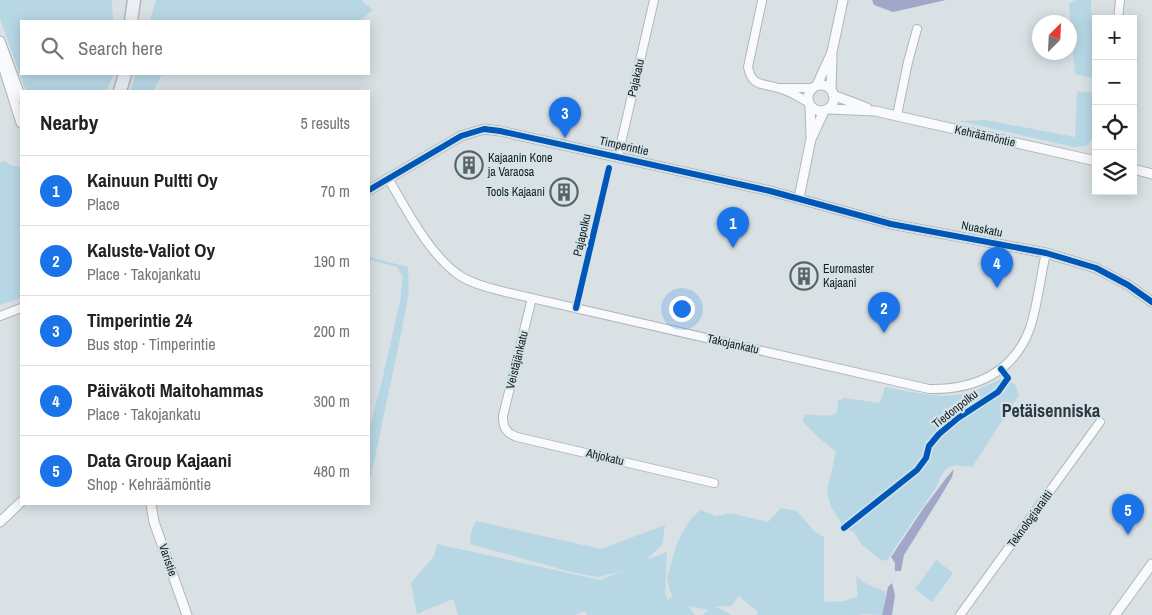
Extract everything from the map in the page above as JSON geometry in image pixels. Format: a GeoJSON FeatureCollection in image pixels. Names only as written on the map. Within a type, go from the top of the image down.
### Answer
{"type":"FeatureCollection","features":[{"type":"Feature","properties":{"kind":"highway"},"geometry":{"type":"LineString","coordinates":[[120,90],[125,75]]}},
{"type":"Feature","properties":{"kind":"street","name":"Pajakatu"},"geometry":{"type":"LineString","coordinates":[[618,156],[654,0]]}},
{"type":"Feature","properties":{"kind":"street"},"geometry":{"type":"LineString","coordinates":[[799,198],[811,139],[808,94],[815,87],[832,52],[844,0]]}},
{"type":"Feature","properties":{"kind":"street"},"geometry":{"type":"LineString","coordinates":[[1118,15],[1120,0]]}},
{"type":"Feature","properties":{"kind":"street"},"geometry":{"type":"LineString","coordinates":[[762,1],[748,67],[750,76],[756,82],[779,88],[809,104],[816,111],[826,110]]}},
{"type":"Feature","properties":{"kind":"street"},"geometry":{"type":"LineString","coordinates":[[897,115],[908,62],[918,30]]}},
{"type":"Feature","properties":{"kind":"street"},"geometry":{"type":"LineString","coordinates":[[0,41],[20,95]]}},
{"type":"Feature","properties":{"kind":"street"},"geometry":{"type":"LineString","coordinates":[[811,139],[826,110],[833,102],[832,52]]}},
{"type":"Feature","properties":{"kind":"street"},"geometry":{"type":"LineString","coordinates":[[0,56],[20,120]]}},
{"type":"Feature","properties":{"kind":"street"},"geometry":{"type":"LineString","coordinates":[[779,88],[825,86],[832,92]]}},
{"type":"Feature","properties":{"kind":"street","name":"Kehräämöntie"},"geometry":{"type":"LineString","coordinates":[[832,92],[874,111]]}},
{"type":"Feature","properties":{"kind":"street","name":"Kehräämöntie"},"geometry":{"type":"LineString","coordinates":[[826,110],[874,111],[897,115],[1092,160]]}},
{"type":"Feature","properties":{"kind":"street","name":"Timperintie"},"geometry":{"type":"LineString","coordinates":[[370,189],[461,136],[484,129],[500,130],[799,198]]}},
{"type":"Feature","properties":{"kind":"street"},"geometry":{"type":"LineString","coordinates":[[1137,171],[1152,174]]}},
{"type":"Feature","properties":{"kind":"street","name":"Takojankatu"},"geometry":{"type":"LineString","coordinates":[[388,178],[422,234],[439,257],[450,269],[474,283],[929,389],[949,390],[983,380],[1001,369],[1018,352],[1033,318],[1046,253]]}},
{"type":"Feature","properties":{"kind":"street","name":"Nuaskatu"},"geometry":{"type":"LineString","coordinates":[[799,198],[891,224],[1046,253],[1096,268],[1128,285],[1152,302]]}},
{"type":"Feature","properties":{"kind":"street","name":"Veistäjänkatu"},"geometry":{"type":"LineString","coordinates":[[503,423],[503,416],[532,298]]}},
{"type":"Feature","properties":{"kind":"street"},"geometry":{"type":"LineString","coordinates":[[0,316],[20,308]]}},
{"type":"Feature","properties":{"kind":"street","name":"Teknologiaraitti"},"geometry":{"type":"LineString","coordinates":[[960,615],[1100,422]]}},
{"type":"Feature","properties":{"kind":"street","name":"Ahjokatu"},"geometry":{"type":"LineString","coordinates":[[503,423],[507,432],[517,437],[714,482]]}},
{"type":"Feature","properties":{"kind":"street"},"geometry":{"type":"LineString","coordinates":[[0,522],[20,503]]}},
{"type":"Feature","properties":{"kind":"street","name":"Varistie"},"geometry":{"type":"LineString","coordinates":[[151,505],[154,522],[187,615]]}},
{"type":"Feature","properties":{"kind":"street"},"geometry":{"type":"LineString","coordinates":[[1115,615],[1152,564]]}},
{"type":"Feature","properties":{"kind":"shaded area"},"geometry":{"type":"Polygon","coordinates":[[[0,0],[112,0],[113,20],[20,20],[20,74],[0,19],[0,0]]]}},
{"type":"Feature","properties":{"kind":"shaded area"},"geometry":{"type":"Polygon","coordinates":[[[156,0],[361,0],[373,10],[360,20],[150,20],[156,0]]]}},
{"type":"Feature","properties":{"kind":"shaded area"},"geometry":{"type":"Polygon","coordinates":[[[872,0],[946,0],[893,12],[874,5],[872,0]]]}},
{"type":"Feature","properties":{"kind":"shaded area"},"geometry":{"type":"Polygon","coordinates":[[[1076,0],[1091,0],[1091,13],[1096,15],[1092,15],[1092,77],[1075,74],[1074,60],[1077,60],[1077,15],[1070,15],[1069,4],[1076,0]]]}},
{"type":"Feature","properties":{"kind":"shaded area"},"geometry":{"type":"Polygon","coordinates":[[[20,75],[114,75],[106,90],[26,90],[20,75]]]}},
{"type":"Feature","properties":{"kind":"shaded area"},"geometry":{"type":"Polygon","coordinates":[[[136,75],[161,75],[154,90],[131,90],[136,75]]]}},
{"type":"Feature","properties":{"kind":"shaded area"},"geometry":{"type":"Polygon","coordinates":[[[1077,91],[1092,93],[1092,139],[1086,146],[1074,147],[959,121],[985,120],[1075,137],[1077,91]]]}},
{"type":"Feature","properties":{"kind":"shaded area"},"geometry":{"type":"Polygon","coordinates":[[[4,161],[10,165],[20,167],[20,298],[0,305],[0,163],[4,161]]]}},
{"type":"Feature","properties":{"kind":"shaded area"},"geometry":{"type":"Polygon","coordinates":[[[370,257],[408,267],[409,291],[370,476],[370,426],[400,301],[403,277],[397,267],[370,260],[370,257]]]}},
{"type":"Feature","properties":{"kind":"shaded area"},"geometry":{"type":"Polygon","coordinates":[[[1001,379],[1015,384],[1019,395],[973,466],[953,466],[944,471],[935,489],[888,559],[882,561],[861,544],[854,532],[844,528],[831,507],[827,492],[836,451],[818,437],[802,420],[805,415],[825,416],[837,413],[838,401],[844,398],[880,403],[885,387],[920,394],[947,396],[973,391],[1001,379]]]}},
{"type":"Feature","properties":{"kind":"shaded area"},"geometry":{"type":"Polygon","coordinates":[[[954,469],[952,477],[904,555],[901,571],[895,571],[895,563],[891,557],[923,509],[954,469]]]}},
{"type":"Feature","properties":{"kind":"shaded area"},"geometry":{"type":"Polygon","coordinates":[[[781,508],[797,511],[814,531],[824,537],[824,602],[845,601],[858,596],[856,576],[865,583],[886,592],[882,615],[756,615],[758,612],[739,596],[731,606],[716,607],[732,615],[703,615],[709,610],[688,606],[695,615],[587,615],[585,611],[574,615],[458,615],[453,599],[417,614],[411,583],[434,556],[437,544],[600,580],[622,571],[598,577],[575,573],[470,544],[471,532],[476,521],[601,549],[665,525],[662,545],[646,560],[667,552],[665,594],[668,600],[673,596],[667,578],[677,543],[689,521],[700,510],[716,516],[731,513],[768,522],[781,508]]]}},
{"type":"Feature","properties":{"kind":"shaded area"},"geometry":{"type":"Polygon","coordinates":[[[936,560],[953,573],[932,602],[915,589],[936,560]]]}},
{"type":"Feature","properties":{"kind":"shaded area"},"geometry":{"type":"Polygon","coordinates":[[[892,583],[895,595],[892,615],[882,615],[888,587],[892,583]]]}},
{"type":"Feature","properties":{"kind":"cycle path"},"geometry":{"type":"LineString","coordinates":[[370,189],[461,136],[484,129],[500,131],[770,191],[891,224],[1046,253],[1096,268],[1128,285],[1152,302]]}},
{"type":"Feature","properties":{"kind":"cycle path","name":"Pajapolku"},"geometry":{"type":"LineString","coordinates":[[576,308],[609,168]]}},
{"type":"Feature","properties":{"kind":"cycle path","name":"Tiedonpolku"},"geometry":{"type":"LineString","coordinates":[[844,528],[917,470],[926,458],[929,446],[939,434],[958,418],[998,392],[1008,378],[1001,369]]}},
{"type":"Feature","properties":{"kind":"place","name":"Timperintie 24"},"geometry":{"type":"Point","coordinates":[565,138]}},
{"type":"Feature","properties":{"kind":"place","name":"Kajaanin Kone ja Varaosa"},"geometry":{"type":"Point","coordinates":[469,165]}},
{"type":"Feature","properties":{"kind":"place","name":"Tools Kajaani"},"geometry":{"type":"Point","coordinates":[564,192]}},
{"type":"Feature","properties":{"kind":"place","name":"Kainuun Pultti Oy"},"geometry":{"type":"Point","coordinates":[733,248]}},
{"type":"Feature","properties":{"kind":"place","name":"Euromaster Kajaani"},"geometry":{"type":"Point","coordinates":[804,276]}},
{"type":"Feature","properties":{"kind":"place","name":"Päiväkoti Maitohammas"},"geometry":{"type":"Point","coordinates":[997,288]}},
{"type":"Feature","properties":{"kind":"place","name":"Kaluste-Valiot Oy"},"geometry":{"type":"Point","coordinates":[884,333]}},
{"type":"Feature","properties":{"kind":"place","name":"Data Group Kajaani"},"geometry":{"type":"Point","coordinates":[1128,535]}},
{"type":"Feature","properties":{"kind":"district","name":"Petäisenniska"},"geometry":{"type":"Point","coordinates":[1051,411]}}]}
